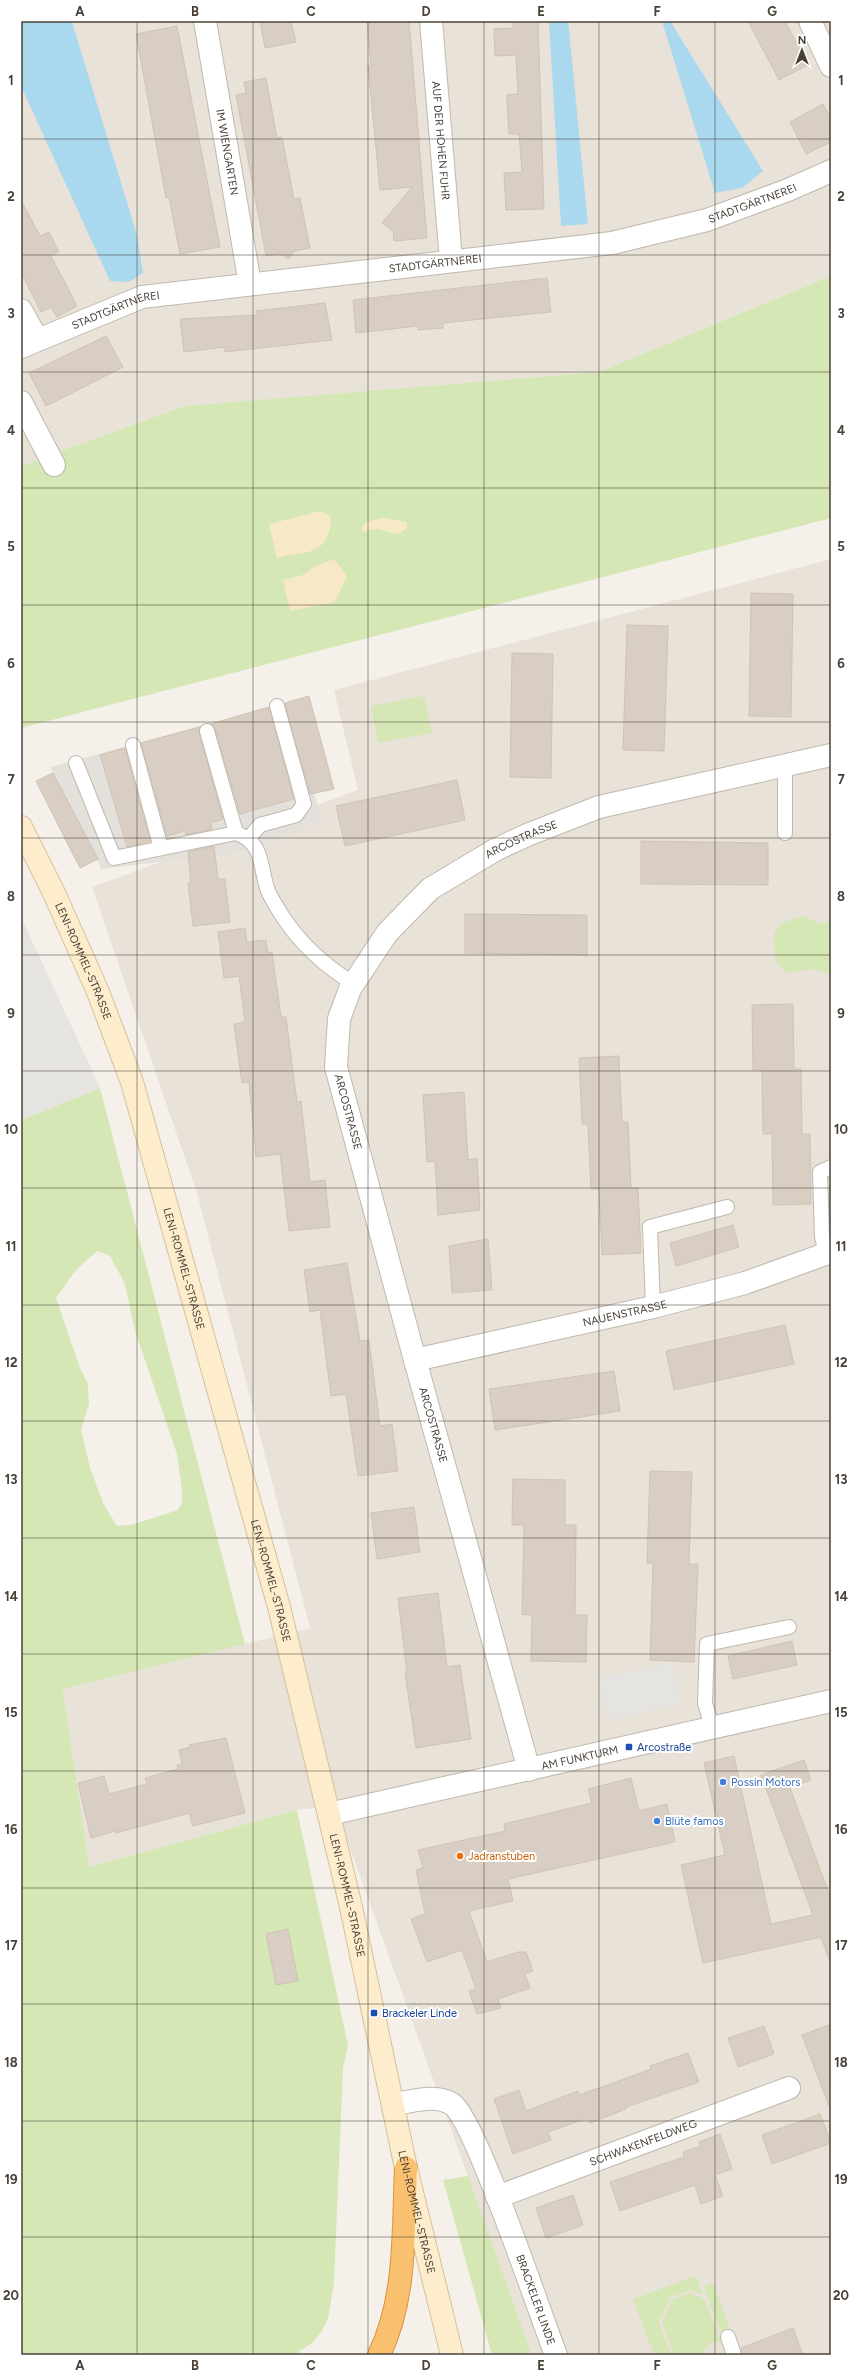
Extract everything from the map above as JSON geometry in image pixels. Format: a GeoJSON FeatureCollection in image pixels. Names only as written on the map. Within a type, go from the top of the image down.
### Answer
{"type":"FeatureCollection","features":[{"type":"Feature","properties":{"kind":"highway"},"geometry":{"type":"LineString","coordinates":[[379,2355],[390,2331],[400,2282],[406,2168]]}},
{"type":"Feature","properties":{"kind":"main road","name":"LENI-ROMMEL-STRASSE"},"geometry":{"type":"LineString","coordinates":[[21,827],[54,893],[98,992],[132,1082],[279,1607],[353,1915],[406,2168],[452,2355]]}},
{"type":"Feature","properties":{"kind":"street","name":"IM WIENGARTEN"},"geometry":{"type":"LineString","coordinates":[[205,21],[250,284]]}},
{"type":"Feature","properties":{"kind":"street","name":"AUF DER HOHEN FUHR"},"geometry":{"type":"LineString","coordinates":[[431,21],[451,260]]}},
{"type":"Feature","properties":{"kind":"street"},"geometry":{"type":"LineString","coordinates":[[810,21],[831,66]]}},
{"type":"Feature","properties":{"kind":"street","name":"STADTGÄRTNEREI"},"geometry":{"type":"LineString","coordinates":[[21,310],[29,343],[142,297],[451,260],[612,243],[678,228],[763,200],[831,171]]}},
{"type":"Feature","properties":{"kind":"street"},"geometry":{"type":"LineString","coordinates":[[21,402],[54,464]]}},
{"type":"Feature","properties":{"kind":"street","name":"ARCOSTRASSE"},"geometry":{"type":"LineString","coordinates":[[529,1770],[415,1360],[336,1067],[340,1019],[354,984],[387,933],[430,889],[495,850],[527,835],[599,807],[785,764],[831,755]]}},
{"type":"Feature","properties":{"kind":"street","name":"NAUENSTRASSE"},"geometry":{"type":"LineString","coordinates":[[415,1360],[654,1307],[745,1283],[829,1253]]}},
{"type":"Feature","properties":{"kind":"street","name":"AM FUNKTURM"},"geometry":{"type":"LineString","coordinates":[[329,1814],[831,1701]]}},
{"type":"Feature","properties":{"kind":"street","name":"SCHWAKENFELDWEG"},"geometry":{"type":"LineString","coordinates":[[497,2197],[789,2088]]}},
{"type":"Feature","properties":{"kind":"street","name":"BRACKELER LINDE"},"geometry":{"type":"LineString","coordinates":[[393,2104],[439,2097],[453,2104],[463,2118],[481,2154],[556,2355]]}},
{"type":"Feature","properties":{"kind":"lane"},"geometry":{"type":"LineString","coordinates":[[76,763],[114,858],[161,848],[243,836],[260,825],[296,815],[304,804],[276,706]]}},
{"type":"Feature","properties":{"kind":"lane"},"geometry":{"type":"LineString","coordinates":[[207,731],[243,836],[258,850],[268,892],[283,917],[305,946],[328,968],[354,984]]}},
{"type":"Feature","properties":{"kind":"lane"},"geometry":{"type":"LineString","coordinates":[[133,745],[161,848]]}},
{"type":"Feature","properties":{"kind":"lane"},"geometry":{"type":"LineString","coordinates":[[785,764],[785,832]]}},
{"type":"Feature","properties":{"kind":"lane"},"geometry":{"type":"LineString","coordinates":[[829,1253],[822,1237],[820,1172],[831,1167]]}},
{"type":"Feature","properties":{"kind":"lane"},"geometry":{"type":"LineString","coordinates":[[654,1307],[650,1227],[727,1207]]}},
{"type":"Feature","properties":{"kind":"lane"},"geometry":{"type":"LineString","coordinates":[[712,1727],[705,1702],[706,1644],[788,1627]]}},
{"type":"Feature","properties":{"kind":"lane"},"geometry":{"type":"LineString","coordinates":[[728,2337],[734,2355]]}},
{"type":"Feature","properties":{"kind":"shaded area"},"geometry":{"type":"Polygon","coordinates":[[[21,21],[831,21],[831,276],[599,372],[184,406],[21,466],[21,21]]]}},
{"type":"Feature","properties":{"kind":"shaded area"},"geometry":{"type":"Polygon","coordinates":[[[831,559],[831,2355],[532,2355],[335,1806],[297,1810],[89,1867],[63,1689],[310,1628],[197,1193],[92,887],[358,790],[334,690],[831,559]]]}},
{"type":"Feature","properties":{"kind":"shaded area"},"geometry":{"type":"Polygon","coordinates":[[[309,696],[334,789],[314,794],[322,819],[270,843],[235,853],[101,869],[97,859],[80,868],[36,781],[53,773],[51,767],[309,696]]]}},
{"type":"Feature","properties":{"kind":"shaded area"},"geometry":{"type":"Polygon","coordinates":[[[21,917],[100,1088],[21,1120],[21,917]]]}},
{"type":"Feature","properties":{"kind":"shaded area"},"geometry":{"type":"Polygon","coordinates":[[[672,1662],[681,1704],[607,1720],[598,1679],[672,1662]]]}},
{"type":"Feature","properties":{"kind":"green space"},"geometry":{"type":"Polygon","coordinates":[[[831,276],[831,518],[21,728],[21,466],[184,406],[599,372],[831,276]]]}},
{"type":"Feature","properties":{"kind":"green space"},"geometry":{"type":"Polygon","coordinates":[[[424,696],[432,733],[378,743],[371,706],[424,696]]]}},
{"type":"Feature","properties":{"kind":"green space"},"geometry":{"type":"Polygon","coordinates":[[[804,916],[820,924],[831,920],[831,973],[829,974],[814,969],[787,973],[775,960],[774,933],[782,923],[804,916]]]}},
{"type":"Feature","properties":{"kind":"green space"},"geometry":{"type":"Polygon","coordinates":[[[100,1088],[245,1644],[63,1689],[89,1867],[297,1810],[348,2045],[343,2068],[334,2283],[328,2319],[322,2331],[313,2342],[294,2355],[21,2355],[21,1120],[100,1088]],[[97,1251],[76,1270],[56,1298],[80,1368],[88,1384],[89,1404],[81,1429],[90,1468],[104,1505],[117,1526],[131,1525],[178,1510],[182,1503],[182,1491],[177,1454],[135,1331],[125,1284],[110,1256],[97,1251]]]}},
{"type":"Feature","properties":{"kind":"green space"},"geometry":{"type":"Polygon","coordinates":[[[468,2176],[532,2355],[492,2355],[443,2180],[468,2176]]]}},
{"type":"Feature","properties":{"kind":"green space"},"geometry":{"type":"Polygon","coordinates":[[[696,2276],[703,2295],[691,2290],[671,2297],[661,2318],[658,2320],[671,2355],[654,2355],[633,2299],[696,2276]]]}},
{"type":"Feature","properties":{"kind":"green space"},"geometry":{"type":"Polygon","coordinates":[[[713,2283],[732,2335],[725,2337],[716,2322],[704,2286],[713,2283]]]}},
{"type":"Feature","properties":{"kind":"green space"},"geometry":{"type":"Polygon","coordinates":[[[690,2293],[704,2299],[722,2344],[714,2341],[711,2342],[703,2352],[704,2355],[674,2355],[662,2322],[673,2299],[690,2293]]]}},
{"type":"Feature","properties":{"kind":"sand"},"geometry":{"type":"Polygon","coordinates":[[[320,511],[328,514],[331,523],[326,540],[321,546],[308,552],[277,558],[269,524],[320,511]]]}},
{"type":"Feature","properties":{"kind":"sand"},"geometry":{"type":"Polygon","coordinates":[[[383,518],[406,522],[407,526],[405,530],[397,534],[377,529],[362,532],[362,528],[366,522],[383,518]]]}},
{"type":"Feature","properties":{"kind":"sand"},"geometry":{"type":"Polygon","coordinates":[[[334,559],[347,576],[335,602],[290,611],[283,580],[303,575],[312,568],[334,559]]]}},
{"type":"Feature","properties":{"kind":"water"},"geometry":{"type":"Polygon","coordinates":[[[21,21],[74,21],[72,22],[137,235],[143,273],[129,282],[110,281],[21,86],[21,21]]]}},
{"type":"Feature","properties":{"kind":"water"},"geometry":{"type":"Polygon","coordinates":[[[549,21],[568,21],[588,224],[561,226],[549,21]]]}},
{"type":"Feature","properties":{"kind":"water"},"geometry":{"type":"Polygon","coordinates":[[[662,21],[670,21],[763,171],[742,188],[715,193],[662,21]]]}},
{"type":"Feature","properties":{"kind":"building"},"geometry":{"type":"Polygon","coordinates":[[[260,21],[291,21],[296,42],[265,48],[260,21]]]}},
{"type":"Feature","properties":{"kind":"building"},"geometry":{"type":"Polygon","coordinates":[[[367,21],[409,21],[427,238],[394,241],[393,231],[382,223],[412,187],[380,190],[368,66],[371,66],[367,21]]]}},
{"type":"Feature","properties":{"kind":"building"},"geometry":{"type":"Polygon","coordinates":[[[513,21],[538,21],[544,209],[506,210],[504,173],[522,172],[519,134],[509,134],[507,103],[507,95],[518,94],[516,55],[495,56],[494,29],[513,28],[513,21]]]}},
{"type":"Feature","properties":{"kind":"building"},"geometry":{"type":"Polygon","coordinates":[[[748,21],[785,21],[808,65],[779,80],[748,21]]]}},
{"type":"Feature","properties":{"kind":"building"},"geometry":{"type":"Polygon","coordinates":[[[177,26],[220,247],[180,254],[169,197],[166,198],[136,34],[177,26]]]}},
{"type":"Feature","properties":{"kind":"building"},"geometry":{"type":"Polygon","coordinates":[[[266,78],[277,138],[282,137],[294,199],[300,198],[310,248],[294,251],[289,259],[281,254],[266,256],[236,95],[246,93],[244,82],[266,78]]]}},
{"type":"Feature","properties":{"kind":"building"},"geometry":{"type":"Polygon","coordinates":[[[823,104],[831,120],[831,142],[806,154],[790,122],[823,104]]]}},
{"type":"Feature","properties":{"kind":"building"},"geometry":{"type":"Polygon","coordinates":[[[21,200],[40,236],[49,232],[59,252],[51,256],[77,306],[57,317],[51,307],[41,312],[21,272],[21,200]]]}},
{"type":"Feature","properties":{"kind":"building"},"geometry":{"type":"Polygon","coordinates":[[[547,278],[551,312],[443,323],[443,328],[418,330],[418,326],[356,333],[353,300],[547,278]]]}},
{"type":"Feature","properties":{"kind":"building"},"geometry":{"type":"Polygon","coordinates":[[[325,303],[332,340],[225,352],[225,347],[184,352],[180,319],[257,315],[256,311],[325,303]]]}},
{"type":"Feature","properties":{"kind":"building"},"geometry":{"type":"Polygon","coordinates":[[[106,336],[123,367],[46,406],[29,373],[106,336]]]}},
{"type":"Feature","properties":{"kind":"building"},"geometry":{"type":"Polygon","coordinates":[[[751,593],[793,594],[791,717],[749,716],[751,593]]]}},
{"type":"Feature","properties":{"kind":"building"},"geometry":{"type":"Polygon","coordinates":[[[627,625],[668,626],[664,751],[623,750],[627,625]]]}},
{"type":"Feature","properties":{"kind":"building"},"geometry":{"type":"Polygon","coordinates":[[[512,653],[553,654],[551,778],[510,777],[512,653]]]}},
{"type":"Feature","properties":{"kind":"building"},"geometry":{"type":"Polygon","coordinates":[[[309,696],[334,789],[310,794],[285,703],[309,696]]]}},
{"type":"Feature","properties":{"kind":"building"},"geometry":{"type":"Polygon","coordinates":[[[269,707],[294,799],[240,814],[215,729],[211,724],[269,707]]]}},
{"type":"Feature","properties":{"kind":"building"},"geometry":{"type":"Polygon","coordinates":[[[200,727],[199,733],[223,819],[211,823],[212,829],[186,835],[185,831],[167,836],[141,743],[200,727]]]}},
{"type":"Feature","properties":{"kind":"building"},"geometry":{"type":"Polygon","coordinates":[[[125,748],[150,841],[127,847],[100,755],[125,748]]]}},
{"type":"Feature","properties":{"kind":"building"},"geometry":{"type":"Polygon","coordinates":[[[53,773],[98,859],[80,868],[36,781],[53,773]]]}},
{"type":"Feature","properties":{"kind":"building"},"geometry":{"type":"Polygon","coordinates":[[[457,780],[465,820],[345,846],[336,806],[457,780]]]}},
{"type":"Feature","properties":{"kind":"building"},"geometry":{"type":"Polygon","coordinates":[[[641,841],[768,843],[768,885],[641,884],[641,841]]]}},
{"type":"Feature","properties":{"kind":"building"},"geometry":{"type":"Polygon","coordinates":[[[214,846],[218,879],[225,879],[230,922],[193,926],[188,883],[191,883],[188,852],[214,846]]]}},
{"type":"Feature","properties":{"kind":"building"},"geometry":{"type":"Polygon","coordinates":[[[465,914],[587,915],[587,955],[465,953],[465,914]]]}},
{"type":"Feature","properties":{"kind":"building"},"geometry":{"type":"Polygon","coordinates":[[[245,928],[247,942],[266,940],[268,953],[272,952],[281,1017],[286,1017],[297,1102],[301,1101],[310,1182],[325,1180],[330,1227],[289,1231],[280,1154],[256,1157],[249,1082],[242,1083],[234,1024],[245,1022],[239,976],[224,978],[218,932],[245,928]]]}},
{"type":"Feature","properties":{"kind":"building"},"geometry":{"type":"Polygon","coordinates":[[[793,1004],[794,1069],[801,1069],[802,1134],[810,1134],[811,1204],[773,1205],[772,1134],[763,1134],[762,1070],[753,1070],[752,1005],[793,1004]]]}},
{"type":"Feature","properties":{"kind":"building"},"geometry":{"type":"Polygon","coordinates":[[[619,1056],[622,1122],[628,1122],[631,1188],[638,1188],[641,1253],[602,1255],[599,1189],[591,1189],[588,1124],[582,1124],[579,1058],[619,1056]]]}},
{"type":"Feature","properties":{"kind":"building"},"geometry":{"type":"Polygon","coordinates":[[[464,1092],[468,1160],[477,1158],[480,1210],[438,1215],[435,1161],[427,1162],[423,1095],[464,1092]]]}},
{"type":"Feature","properties":{"kind":"building"},"geometry":{"type":"Polygon","coordinates":[[[733,1225],[739,1247],[676,1266],[670,1243],[733,1225]]]}},
{"type":"Feature","properties":{"kind":"building"},"geometry":{"type":"Polygon","coordinates":[[[488,1239],[492,1290],[452,1293],[449,1246],[488,1239]]]}},
{"type":"Feature","properties":{"kind":"building"},"geometry":{"type":"Polygon","coordinates":[[[347,1263],[360,1341],[369,1340],[380,1426],[392,1424],[398,1471],[358,1476],[346,1394],[331,1396],[320,1310],[310,1312],[304,1270],[347,1263]]]}},
{"type":"Feature","properties":{"kind":"building"},"geometry":{"type":"Polygon","coordinates":[[[785,1325],[794,1364],[674,1390],[666,1351],[785,1325]]]}},
{"type":"Feature","properties":{"kind":"building"},"geometry":{"type":"Polygon","coordinates":[[[614,1371],[620,1411],[495,1430],[489,1389],[614,1371]]]}},
{"type":"Feature","properties":{"kind":"building"},"geometry":{"type":"Polygon","coordinates":[[[650,1471],[692,1472],[689,1564],[698,1564],[694,1662],[650,1660],[653,1563],[647,1563],[650,1471]]]}},
{"type":"Feature","properties":{"kind":"building"},"geometry":{"type":"Polygon","coordinates":[[[513,1479],[565,1480],[565,1525],[576,1525],[575,1615],[587,1615],[586,1662],[531,1661],[532,1615],[522,1614],[524,1525],[512,1525],[513,1479]]]}},
{"type":"Feature","properties":{"kind":"building"},"geometry":{"type":"Polygon","coordinates":[[[414,1507],[420,1552],[377,1559],[371,1513],[414,1507]]]}},
{"type":"Feature","properties":{"kind":"building"},"geometry":{"type":"Polygon","coordinates":[[[438,1593],[447,1667],[460,1665],[471,1739],[416,1748],[405,1673],[407,1673],[398,1598],[438,1593]]]}},
{"type":"Feature","properties":{"kind":"building"},"geometry":{"type":"Polygon","coordinates":[[[792,1641],[797,1665],[733,1679],[728,1656],[792,1641]]]}},
{"type":"Feature","properties":{"kind":"building"},"geometry":{"type":"Polygon","coordinates":[[[226,1738],[245,1813],[193,1826],[189,1813],[116,1833],[115,1831],[91,1838],[78,1783],[104,1776],[109,1794],[147,1784],[145,1778],[178,1769],[177,1765],[182,1764],[179,1750],[190,1747],[189,1745],[226,1738]]]}},
{"type":"Feature","properties":{"kind":"building"},"geometry":{"type":"Polygon","coordinates":[[[734,1756],[771,1924],[813,1915],[761,1775],[804,1760],[811,1780],[790,1788],[831,1899],[831,1958],[829,1959],[821,1937],[703,1963],[681,1865],[725,1855],[704,1763],[734,1756]]]}},
{"type":"Feature","properties":{"kind":"building"},"geometry":{"type":"Polygon","coordinates":[[[631,1778],[639,1811],[667,1804],[675,1842],[508,1879],[513,1901],[469,1911],[487,1962],[518,1952],[526,1952],[533,1971],[525,1974],[530,1988],[498,1999],[501,2008],[477,2014],[469,1991],[476,1989],[462,1950],[427,1962],[411,1919],[425,1914],[416,1870],[423,1868],[418,1850],[505,1831],[504,1824],[592,1803],[588,1789],[631,1778]]]}},
{"type":"Feature","properties":{"kind":"building"},"geometry":{"type":"Polygon","coordinates":[[[288,1929],[298,1981],[276,1985],[266,1934],[288,1929]]]}},
{"type":"Feature","properties":{"kind":"building"},"geometry":{"type":"Polygon","coordinates":[[[831,2024],[831,2106],[829,2106],[802,2035],[831,2024]]]}},
{"type":"Feature","properties":{"kind":"building"},"geometry":{"type":"Polygon","coordinates":[[[764,2026],[774,2054],[738,2067],[728,2038],[764,2026]]]}},
{"type":"Feature","properties":{"kind":"building"},"geometry":{"type":"Polygon","coordinates":[[[688,2053],[699,2082],[626,2107],[626,2109],[590,2123],[588,2118],[548,2132],[551,2140],[513,2154],[494,2099],[519,2090],[526,2111],[578,2091],[579,2095],[616,2082],[651,2069],[650,2066],[688,2053]]]}},
{"type":"Feature","properties":{"kind":"building"},"geometry":{"type":"Polygon","coordinates":[[[820,2114],[831,2143],[772,2164],[762,2135],[820,2114]]]}},
{"type":"Feature","properties":{"kind":"building"},"geometry":{"type":"Polygon","coordinates":[[[720,2134],[732,2169],[715,2175],[723,2196],[701,2204],[695,2185],[620,2211],[610,2182],[684,2157],[683,2152],[701,2146],[699,2142],[720,2134]]]}},
{"type":"Feature","properties":{"kind":"building"},"geometry":{"type":"Polygon","coordinates":[[[573,2195],[583,2225],[546,2238],[536,2208],[573,2195]]]}},
{"type":"Feature","properties":{"kind":"building"},"geometry":{"type":"Polygon","coordinates":[[[793,2328],[803,2355],[742,2355],[741,2348],[793,2328]]]}},
{"type":"Feature","properties":{"kind":"place","name":"Arcostraße"},"geometry":{"type":"Point","coordinates":[629,1747]}},
{"type":"Feature","properties":{"kind":"place","name":"Possin Motors"},"geometry":{"type":"Point","coordinates":[723,1782]}},
{"type":"Feature","properties":{"kind":"place","name":"Blüte famos"},"geometry":{"type":"Point","coordinates":[657,1821]}},
{"type":"Feature","properties":{"kind":"place","name":"Jadranstuben"},"geometry":{"type":"Point","coordinates":[460,1856]}},
{"type":"Feature","properties":{"kind":"place","name":"Brackeler Linde"},"geometry":{"type":"Point","coordinates":[374,2013]}}]}
